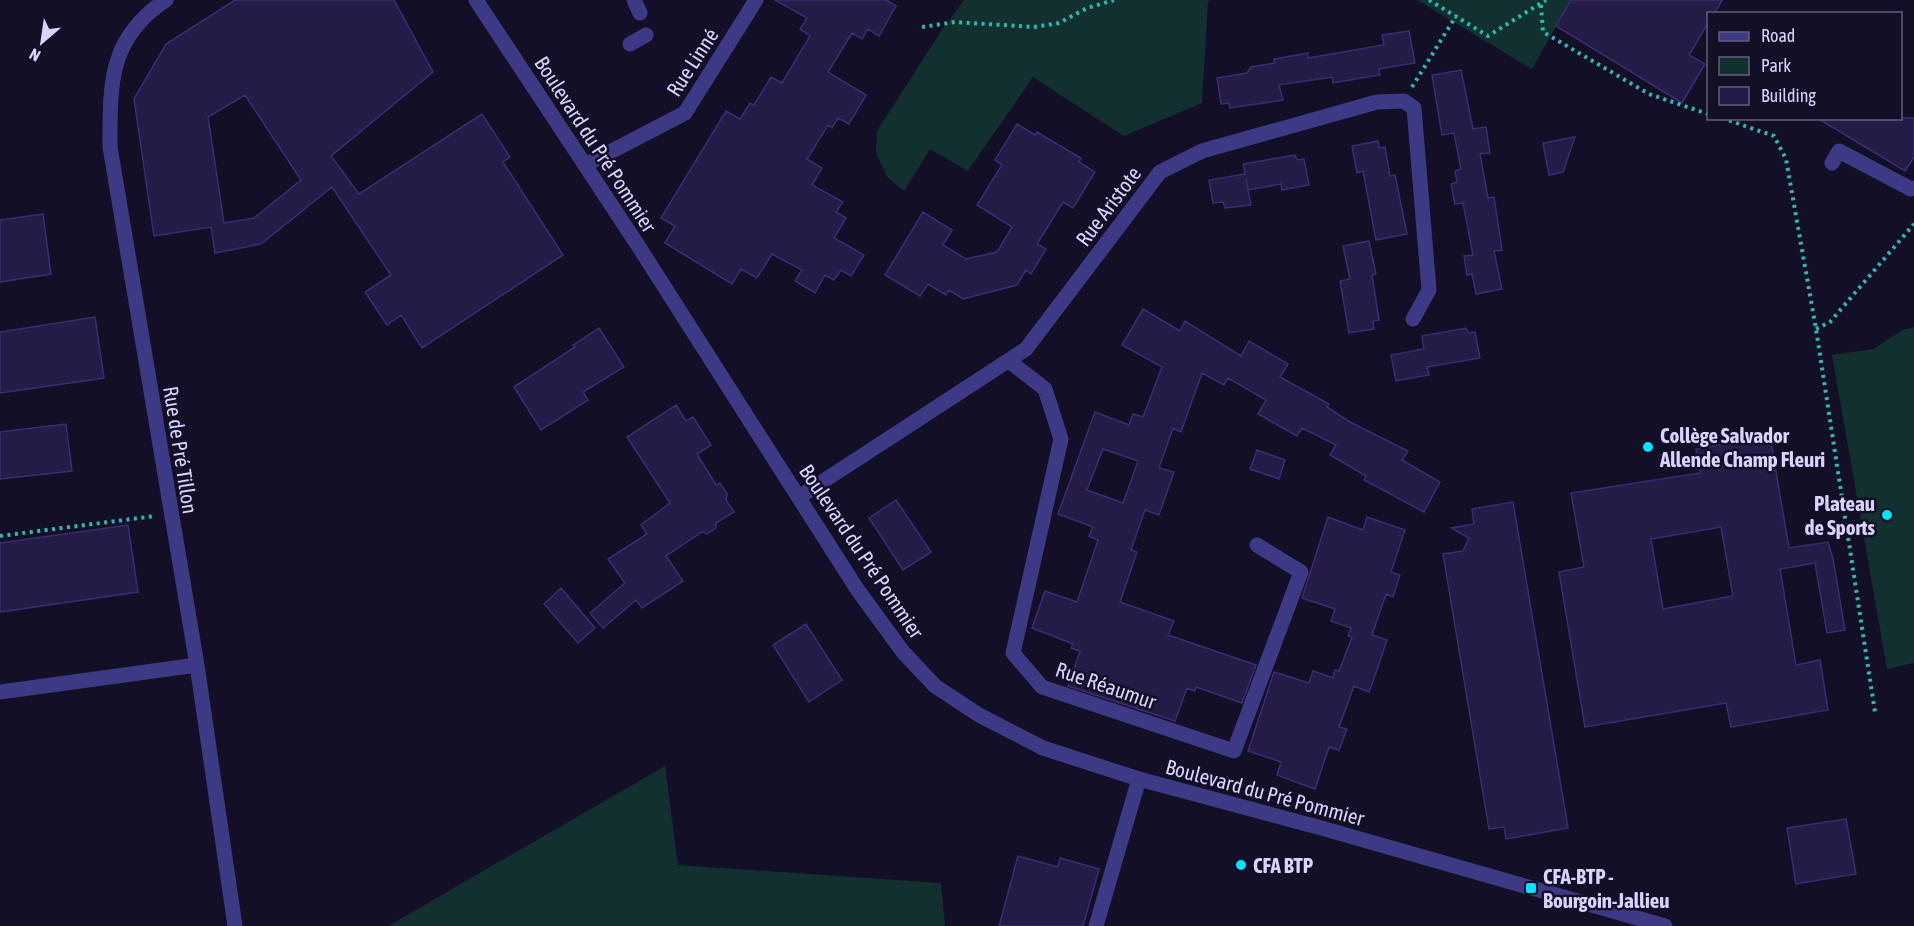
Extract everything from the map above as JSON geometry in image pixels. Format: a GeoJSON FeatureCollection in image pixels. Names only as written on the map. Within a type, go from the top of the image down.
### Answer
{"type":"FeatureCollection","features":[{"type":"Feature","properties":{"kind":"street","name":"Rue de Pré Tillon"},"geometry":{"type":"LineString","coordinates":[[166,0],[153,9],[122,44],[110,88],[110,147],[197,665],[235,926]]}},
{"type":"Feature","properties":{"kind":"street","name":"Boulevard du Pré Pommier"},"geometry":{"type":"LineString","coordinates":[[476,0],[890,634],[935,686],[979,715],[1043,748],[1139,779],[1336,832],[1665,926]]}},
{"type":"Feature","properties":{"kind":"street","name":"Rue Linné"},"geometry":{"type":"LineString","coordinates":[[585,165],[685,113],[756,0]]}},
{"type":"Feature","properties":{"kind":"street"},"geometry":{"type":"LineString","coordinates":[[630,44],[646,35]]}},
{"type":"Feature","properties":{"kind":"street"},"geometry":{"type":"LineString","coordinates":[[1404,101],[1413,108],[1429,290],[1413,319]]}},
{"type":"Feature","properties":{"kind":"street","name":"Rue Aristote"},"geometry":{"type":"LineString","coordinates":[[799,497],[1026,349],[1160,172],[1202,152],[1377,102],[1404,101]]}},
{"type":"Feature","properties":{"kind":"street"},"geometry":{"type":"LineString","coordinates":[[1832,163],[1839,151],[1911,189],[1914,188]]}},
{"type":"Feature","properties":{"kind":"street","name":"Rue Réaumur"},"geometry":{"type":"LineString","coordinates":[[1010,361],[1045,389],[1061,439],[1013,653],[1041,687],[1234,751],[1300,572],[1257,545]]}},
{"type":"Feature","properties":{"kind":"street"},"geometry":{"type":"LineString","coordinates":[[0,692],[197,665]]}},
{"type":"Feature","properties":{"kind":"street"},"geometry":{"type":"LineString","coordinates":[[1096,926],[1139,779]]}},
{"type":"Feature","properties":{"kind":"path"},"geometry":{"type":"LineString","coordinates":[[922,27],[955,22],[1034,27],[1059,23],[1087,8],[1114,0]]}},
{"type":"Feature","properties":{"kind":"path"},"geometry":{"type":"LineString","coordinates":[[1429,0],[1488,36],[1546,0]]}},
{"type":"Feature","properties":{"kind":"path"},"geometry":{"type":"LineString","coordinates":[[1541,5],[1543,32],[1648,94],[1707,114]]}},
{"type":"Feature","properties":{"kind":"path"},"geometry":{"type":"LineString","coordinates":[[1404,101],[1456,16]]}},
{"type":"Feature","properties":{"kind":"path"},"geometry":{"type":"LineString","coordinates":[[1728,120],[1774,136],[1786,159],[1816,329],[1875,712]]}},
{"type":"Feature","properties":{"kind":"path"},"geometry":{"type":"LineString","coordinates":[[1816,329],[1830,322],[1914,224]]}},
{"type":"Feature","properties":{"kind":"path"},"geometry":{"type":"LineString","coordinates":[[0,536],[170,513]]}},
{"type":"Feature","properties":{"kind":"green space"},"geometry":{"type":"Polygon","coordinates":[[[964,0],[1211,0],[1208,1],[1202,103],[1124,136],[1033,77],[968,171],[930,149],[904,191],[887,177],[876,153],[877,131],[941,31],[964,0]]]}},
{"type":"Feature","properties":{"kind":"green space"},"geometry":{"type":"Polygon","coordinates":[[[1417,0],[1571,0],[1532,69],[1417,0]]]}},
{"type":"Feature","properties":{"kind":"green space","name":"Plateau de Sports"},"geometry":{"type":"Polygon","coordinates":[[[1914,327],[1914,663],[1887,669],[1832,355],[1873,349],[1902,330],[1914,327]]]}},
{"type":"Feature","properties":{"kind":"green space"},"geometry":{"type":"Polygon","coordinates":[[[665,766],[678,865],[941,883],[945,926],[388,926],[665,766]]]}},
{"type":"Feature","properties":{"kind":"building"},"geometry":{"type":"Polygon","coordinates":[[[235,0],[394,0],[433,72],[331,156],[359,194],[482,114],[510,157],[503,162],[563,255],[422,348],[401,315],[387,325],[365,292],[391,275],[332,187],[261,244],[215,253],[211,227],[154,236],[134,99],[166,44],[235,0]],[[245,95],[208,117],[224,223],[254,218],[301,180],[245,95]]]}},
{"type":"Feature","properties":{"kind":"building"},"geometry":{"type":"Polygon","coordinates":[[[775,0],[886,0],[896,6],[879,36],[868,29],[862,39],[852,33],[828,72],[866,95],[849,124],[838,118],[832,128],[828,125],[807,159],[822,168],[812,185],[843,202],[836,212],[846,218],[834,238],[864,255],[851,276],[841,270],[834,280],[825,275],[815,293],[795,281],[802,270],[772,254],[757,278],[741,269],[732,284],[665,243],[675,226],[661,218],[726,111],[740,119],[750,103],[754,105],[771,77],[782,83],[810,36],[800,29],[807,18],[775,0]]]}},
{"type":"Feature","properties":{"kind":"building"},"geometry":{"type":"Polygon","coordinates":[[[1571,0],[1722,0],[1715,12],[1707,12],[1707,25],[1689,55],[1705,64],[1682,103],[1556,26],[1571,0]]]}},
{"type":"Feature","properties":{"kind":"building"},"geometry":{"type":"Polygon","coordinates":[[[1409,31],[1415,63],[1379,69],[1380,75],[1333,83],[1332,77],[1279,85],[1283,100],[1230,108],[1229,103],[1221,104],[1217,78],[1247,73],[1251,67],[1275,63],[1274,59],[1308,53],[1308,58],[1384,45],[1382,35],[1409,31]]]}},
{"type":"Feature","properties":{"kind":"building"},"geometry":{"type":"Polygon","coordinates":[[[1461,70],[1473,129],[1486,127],[1490,153],[1480,154],[1488,198],[1494,197],[1502,250],[1494,251],[1502,289],[1476,294],[1472,274],[1467,275],[1464,256],[1473,255],[1463,203],[1455,204],[1451,184],[1457,182],[1455,171],[1461,169],[1454,133],[1442,135],[1432,75],[1461,70]]]}},
{"type":"Feature","properties":{"kind":"building"},"geometry":{"type":"Polygon","coordinates":[[[1914,118],[1914,157],[1905,171],[1820,120],[1914,118]]]}},
{"type":"Feature","properties":{"kind":"building"},"geometry":{"type":"Polygon","coordinates":[[[1017,124],[1035,135],[1037,132],[1081,158],[1079,162],[1095,172],[1073,208],[1063,202],[1037,244],[1046,249],[1031,274],[1026,270],[1017,285],[963,299],[949,290],[946,295],[928,284],[920,296],[885,275],[923,212],[952,230],[943,245],[966,259],[997,252],[1012,227],[977,205],[1002,165],[995,160],[1017,124]]]}},
{"type":"Feature","properties":{"kind":"building"},"geometry":{"type":"Polygon","coordinates":[[[1575,137],[1563,172],[1549,175],[1543,143],[1575,137]]]}},
{"type":"Feature","properties":{"kind":"building"},"geometry":{"type":"Polygon","coordinates":[[[1378,141],[1379,148],[1385,147],[1390,176],[1395,175],[1407,234],[1376,240],[1363,171],[1357,173],[1352,146],[1378,141]]]}},
{"type":"Feature","properties":{"kind":"building"},"geometry":{"type":"Polygon","coordinates":[[[1295,155],[1297,160],[1304,159],[1309,185],[1282,190],[1281,184],[1248,190],[1251,205],[1225,208],[1223,202],[1213,203],[1209,180],[1245,174],[1243,164],[1295,155]]]}},
{"type":"Feature","properties":{"kind":"building"},"geometry":{"type":"Polygon","coordinates":[[[43,214],[51,274],[0,282],[0,220],[43,214]]]}},
{"type":"Feature","properties":{"kind":"building"},"geometry":{"type":"Polygon","coordinates":[[[1369,241],[1376,274],[1372,275],[1379,320],[1373,321],[1374,329],[1349,333],[1340,281],[1350,279],[1343,246],[1369,241]]]}},
{"type":"Feature","properties":{"kind":"building"},"geometry":{"type":"Polygon","coordinates":[[[1143,309],[1180,331],[1185,321],[1241,356],[1249,341],[1288,364],[1280,377],[1329,404],[1327,407],[1350,422],[1408,451],[1402,460],[1440,482],[1424,512],[1364,480],[1366,476],[1330,455],[1336,445],[1302,428],[1297,436],[1258,414],[1266,400],[1228,378],[1224,385],[1202,373],[1181,432],[1173,428],[1159,468],[1174,472],[1159,515],[1145,510],[1131,550],[1137,552],[1120,602],[1174,621],[1168,635],[1256,665],[1242,703],[1196,687],[1195,691],[1187,688],[1175,721],[1068,686],[1080,651],[1071,648],[1073,644],[1032,628],[1045,591],[1077,602],[1098,540],[1089,536],[1093,527],[1058,514],[1095,412],[1129,425],[1133,414],[1143,417],[1162,367],[1122,345],[1143,309]],[[1103,449],[1087,490],[1123,503],[1138,461],[1103,449]]]}},
{"type":"Feature","properties":{"kind":"building"},"geometry":{"type":"Polygon","coordinates":[[[95,317],[104,378],[0,393],[0,332],[95,317]]]}},
{"type":"Feature","properties":{"kind":"building"},"geometry":{"type":"Polygon","coordinates":[[[599,328],[624,367],[583,392],[588,400],[541,430],[514,387],[575,347],[573,345],[599,328]]]}},
{"type":"Feature","properties":{"kind":"building"},"geometry":{"type":"Polygon","coordinates":[[[1466,328],[1468,333],[1475,332],[1480,358],[1427,367],[1429,375],[1396,381],[1391,355],[1424,349],[1422,336],[1466,328]]]}},
{"type":"Feature","properties":{"kind":"building"},"geometry":{"type":"Polygon","coordinates":[[[676,405],[686,421],[693,417],[711,445],[697,454],[716,485],[720,483],[727,494],[726,500],[734,512],[716,523],[716,528],[707,534],[702,532],[666,556],[683,581],[642,608],[636,600],[603,628],[590,613],[625,583],[608,559],[647,534],[641,525],[670,503],[627,437],[676,405]]]}},
{"type":"Feature","properties":{"kind":"building"},"geometry":{"type":"Polygon","coordinates":[[[66,424],[72,471],[0,479],[0,432],[66,424]]]}},
{"type":"Feature","properties":{"kind":"building"},"geometry":{"type":"Polygon","coordinates":[[[1770,436],[1789,548],[1828,542],[1845,630],[1827,633],[1815,563],[1780,569],[1796,665],[1820,660],[1828,710],[1731,727],[1726,703],[1585,727],[1559,572],[1584,567],[1571,493],[1700,473],[1696,449],[1770,436]],[[1721,527],[1651,539],[1663,609],[1733,596],[1721,527]]]}},
{"type":"Feature","properties":{"kind":"building"},"geometry":{"type":"Polygon","coordinates":[[[1257,450],[1285,460],[1279,479],[1250,469],[1257,450]]]}},
{"type":"Feature","properties":{"kind":"building"},"geometry":{"type":"Polygon","coordinates":[[[896,500],[931,552],[903,570],[869,518],[896,500]]]}},
{"type":"Feature","properties":{"kind":"building"},"geometry":{"type":"Polygon","coordinates":[[[1513,502],[1568,828],[1506,839],[1504,827],[1489,829],[1443,554],[1463,551],[1469,538],[1451,528],[1474,524],[1472,509],[1513,502]]]}},
{"type":"Feature","properties":{"kind":"building"},"geometry":{"type":"Polygon","coordinates":[[[1328,517],[1363,530],[1367,517],[1405,530],[1391,572],[1400,575],[1393,597],[1386,594],[1372,635],[1387,640],[1378,667],[1369,692],[1354,686],[1339,727],[1347,729],[1339,750],[1329,747],[1315,789],[1277,775],[1281,762],[1248,751],[1274,672],[1309,683],[1313,671],[1333,678],[1335,670],[1339,671],[1352,637],[1348,636],[1351,628],[1331,621],[1335,609],[1302,598],[1328,517]]]}},
{"type":"Feature","properties":{"kind":"building"},"geometry":{"type":"Polygon","coordinates":[[[128,525],[138,592],[0,612],[0,543],[128,525]]]}},
{"type":"Feature","properties":{"kind":"building"},"geometry":{"type":"Polygon","coordinates":[[[561,588],[595,628],[578,643],[544,604],[561,588]]]}},
{"type":"Feature","properties":{"kind":"building"},"geometry":{"type":"Polygon","coordinates":[[[806,624],[842,680],[809,702],[773,645],[806,624]]]}},
{"type":"Feature","properties":{"kind":"building"},"geometry":{"type":"Polygon","coordinates":[[[1846,819],[1856,874],[1796,884],[1787,828],[1846,819]]]}},
{"type":"Feature","properties":{"kind":"building"},"geometry":{"type":"Polygon","coordinates":[[[1018,856],[1058,867],[1060,858],[1099,869],[1083,926],[999,926],[1018,856]]]}},
{"type":"Feature","properties":{"kind":"place","name":"Collège Salvador Allende Champ Fleuri"},"geometry":{"type":"Point","coordinates":[1648,447]}},
{"type":"Feature","properties":{"kind":"place","name":"Plateau de Sports"},"geometry":{"type":"Point","coordinates":[1887,515]}},
{"type":"Feature","properties":{"kind":"place","name":"CFA BTP"},"geometry":{"type":"Point","coordinates":[1241,865]}},
{"type":"Feature","properties":{"kind":"place","name":"CFA-BTP - Bourgoin-Jallieu"},"geometry":{"type":"Point","coordinates":[1531,888]}}]}
